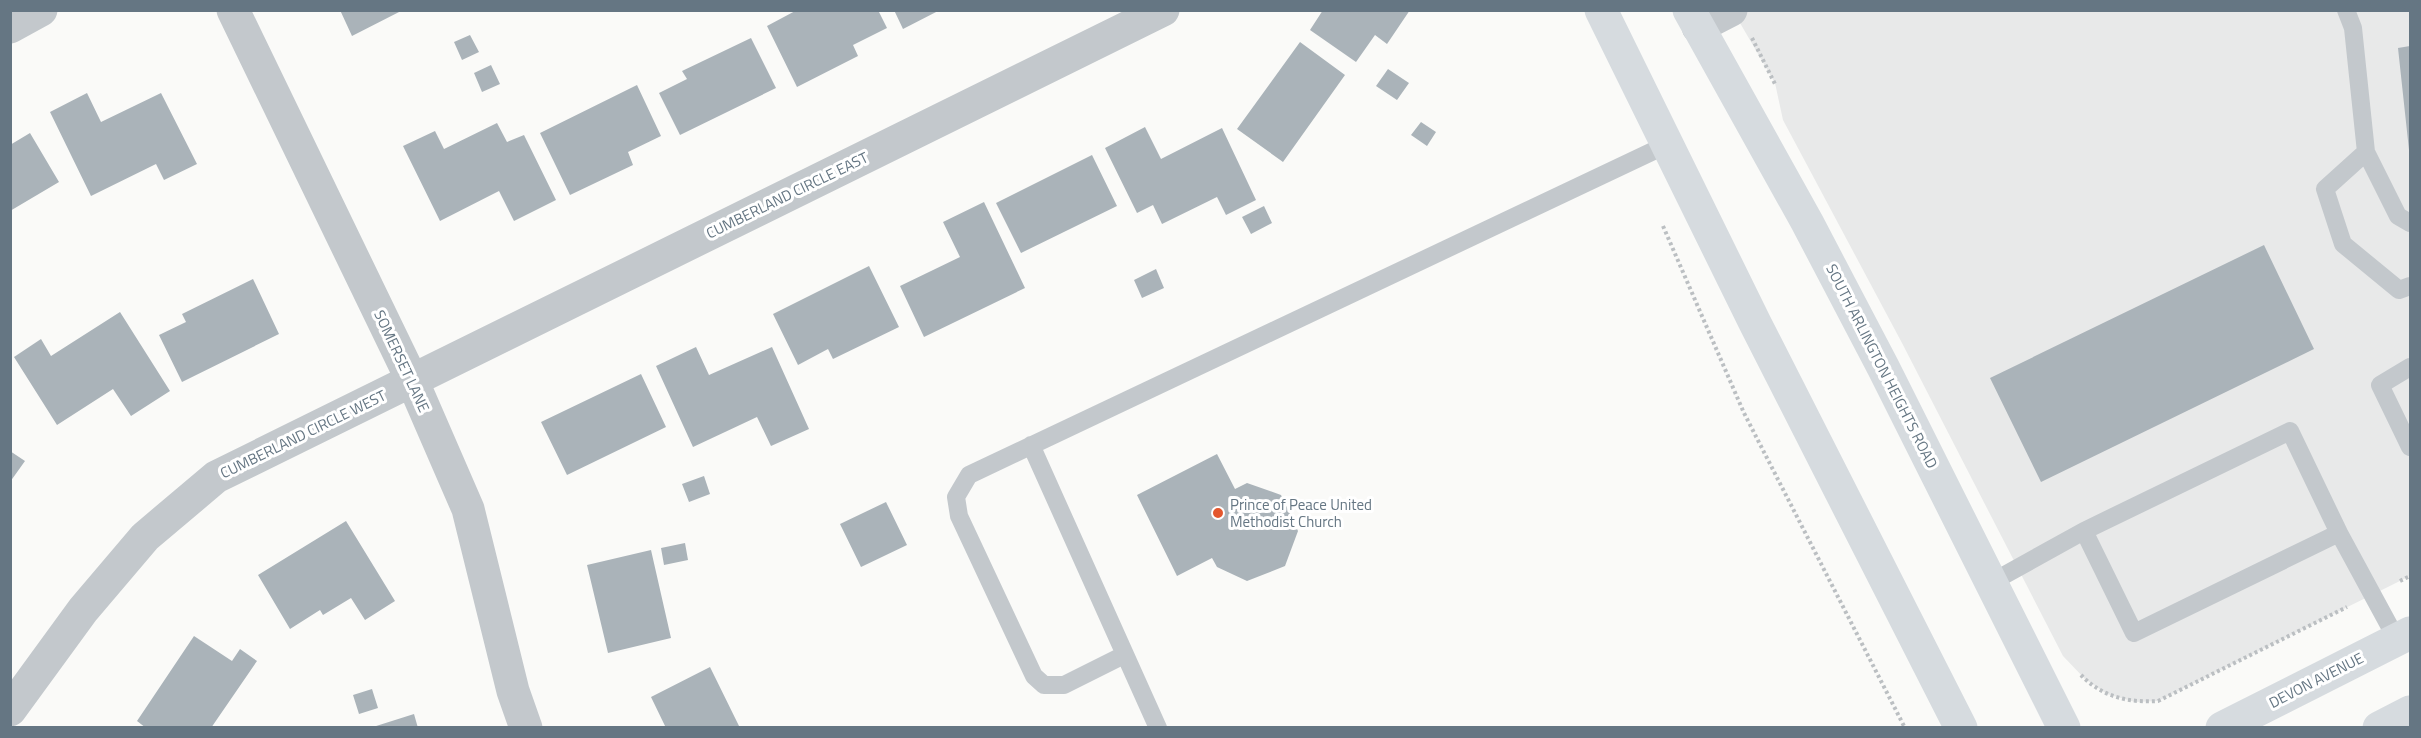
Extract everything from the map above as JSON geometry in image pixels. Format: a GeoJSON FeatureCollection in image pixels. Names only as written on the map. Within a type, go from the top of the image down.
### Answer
{"type":"FeatureCollection","features":[{"type":"Feature","properties":{"kind":"main road"},"geometry":{"type":"LineString","coordinates":[[1601,10],[1666,145],[1961,728]]}},
{"type":"Feature","properties":{"kind":"main road","name":"SOUTH ARLINGTON HEIGHTS ROAD"},"geometry":{"type":"LineString","coordinates":[[1693,19],[1807,222],[1992,582],[2064,728]]}},
{"type":"Feature","properties":{"kind":"main road","name":"DEVON AVENUE"},"geometry":{"type":"LineString","coordinates":[[2222,728],[2404,637]]}},
{"type":"Feature","properties":{"kind":"main road"},"geometry":{"type":"LineString","coordinates":[[2379,728],[2410,711]]}},
{"type":"Feature","properties":{"kind":"street"},"geometry":{"type":"LineString","coordinates":[[10,27],[40,10]]}},
{"type":"Feature","properties":{"kind":"street","name":"SOMERSET LANE"},"geometry":{"type":"LineString","coordinates":[[233,10],[412,380],[468,508],[513,691],[526,728]]}},
{"type":"Feature","properties":{"kind":"street","name":"CUMBERLAND CIRCLE EAST"},"geometry":{"type":"LineString","coordinates":[[412,380],[1163,10]]}},
{"type":"Feature","properties":{"kind":"street"},"geometry":{"type":"LineString","coordinates":[[1693,19],[1731,10]]}},
{"type":"Feature","properties":{"kind":"street","name":"CUMBERLAND CIRCLE WEST"},"geometry":{"type":"LineString","coordinates":[[10,710],[83,610],[145,537],[216,477],[412,380]]}},
{"type":"Feature","properties":{"kind":"lane"},"geometry":{"type":"LineString","coordinates":[[2346,10],[2353,28],[2366,152],[2398,216],[2410,223]]}},
{"type":"Feature","properties":{"kind":"lane"},"geometry":{"type":"LineString","coordinates":[[1124,655],[1064,685],[1044,686],[1034,676],[959,516],[956,498],[969,475],[1666,145]]}},
{"type":"Feature","properties":{"kind":"lane"},"geometry":{"type":"LineString","coordinates":[[2366,152],[2325,189],[2343,244],[2399,290],[2410,286]]}},
{"type":"Feature","properties":{"kind":"lane"},"geometry":{"type":"LineString","coordinates":[[2410,368],[2380,385],[2410,447]]}},
{"type":"Feature","properties":{"kind":"lane"},"geometry":{"type":"LineString","coordinates":[[1992,582],[2084,531],[2290,431],[2339,533],[2374,594],[2404,637]]}},
{"type":"Feature","properties":{"kind":"lane"},"geometry":{"type":"LineString","coordinates":[[1031,445],[1158,728]]}},
{"type":"Feature","properties":{"kind":"lane"},"geometry":{"type":"LineString","coordinates":[[2084,531],[2134,633],[2339,533]]}},
{"type":"Feature","properties":{"kind":"path"},"geometry":{"type":"LineString","coordinates":[[1751,36],[1775,83],[1777,92]]}},
{"type":"Feature","properties":{"kind":"path"},"geometry":{"type":"LineString","coordinates":[[1660,219],[1744,413],[1905,728]]}},
{"type":"Feature","properties":{"kind":"path"},"geometry":{"type":"LineString","coordinates":[[2077,671],[2108,694],[2135,702],[2158,701],[2183,691],[2410,576]]}},
{"type":"Feature","properties":{"kind":"path"},"geometry":{"type":"LineString","coordinates":[[2183,691],[2187,697]]}},
{"type":"Feature","properties":{"kind":"shaded area"},"geometry":{"type":"Polygon","coordinates":[[[1733,11],[2410,11],[2410,576],[2158,701],[2135,702],[2107,694],[2085,679],[2063,656],[1902,343],[1783,120],[1775,83],[1733,11]]]}},
{"type":"Feature","properties":{"kind":"building"},"geometry":{"type":"Polygon","coordinates":[[[340,10],[403,10],[352,36],[340,10]]]}},
{"type":"Feature","properties":{"kind":"building"},"geometry":{"type":"Polygon","coordinates":[[[797,10],[878,10],[887,28],[853,45],[858,56],[797,87],[767,26],[797,10]]]}},
{"type":"Feature","properties":{"kind":"building"},"geometry":{"type":"Polygon","coordinates":[[[894,10],[940,10],[903,29],[894,10]]]}},
{"type":"Feature","properties":{"kind":"building"},"geometry":{"type":"Polygon","coordinates":[[[1323,10],[1410,10],[1387,44],[1375,35],[1356,62],[1310,30],[1323,10]]]}},
{"type":"Feature","properties":{"kind":"building"},"geometry":{"type":"Polygon","coordinates":[[[470,35],[479,52],[462,60],[454,42],[470,35]]]}},
{"type":"Feature","properties":{"kind":"building"},"geometry":{"type":"Polygon","coordinates":[[[751,38],[776,88],[680,135],[659,93],[687,79],[682,71],[751,38]]]}},
{"type":"Feature","properties":{"kind":"building"},"geometry":{"type":"Polygon","coordinates":[[[1300,42],[1345,75],[1283,162],[1237,129],[1300,42]]]}},
{"type":"Feature","properties":{"kind":"building"},"geometry":{"type":"Polygon","coordinates":[[[2410,46],[2410,150],[2409,150],[2398,48],[2410,46]]]}},
{"type":"Feature","properties":{"kind":"building"},"geometry":{"type":"Polygon","coordinates":[[[491,65],[500,84],[482,92],[474,73],[491,65]]]}},
{"type":"Feature","properties":{"kind":"building"},"geometry":{"type":"Polygon","coordinates":[[[1388,69],[1409,83],[1397,100],[1376,86],[1388,69]]]}},
{"type":"Feature","properties":{"kind":"building"},"geometry":{"type":"Polygon","coordinates":[[[637,85],[661,136],[628,152],[633,165],[570,195],[540,133],[637,85]]]}},
{"type":"Feature","properties":{"kind":"building"},"geometry":{"type":"Polygon","coordinates":[[[87,93],[101,122],[161,93],[197,164],[164,180],[156,164],[91,196],[50,112],[87,93]]]}},
{"type":"Feature","properties":{"kind":"building"},"geometry":{"type":"Polygon","coordinates":[[[1421,122],[1436,132],[1427,146],[1411,135],[1421,122]]]}},
{"type":"Feature","properties":{"kind":"building"},"geometry":{"type":"Polygon","coordinates":[[[497,123],[507,142],[524,135],[556,200],[514,221],[499,191],[440,221],[403,146],[435,131],[444,149],[497,123]]]}},
{"type":"Feature","properties":{"kind":"building"},"geometry":{"type":"Polygon","coordinates":[[[1145,127],[1161,159],[1222,128],[1256,200],[1226,215],[1217,197],[1162,224],[1153,205],[1137,213],[1105,148],[1145,127]]]}},
{"type":"Feature","properties":{"kind":"building"},"geometry":{"type":"Polygon","coordinates":[[[30,133],[59,182],[10,211],[10,145],[30,133]]]}},
{"type":"Feature","properties":{"kind":"building"},"geometry":{"type":"Polygon","coordinates":[[[1092,155],[1117,206],[1021,253],[996,203],[1092,155]]]}},
{"type":"Feature","properties":{"kind":"building"},"geometry":{"type":"Polygon","coordinates":[[[984,202],[1025,288],[924,337],[900,286],[960,257],[943,222],[984,202]]]}},
{"type":"Feature","properties":{"kind":"building"},"geometry":{"type":"Polygon","coordinates":[[[1264,206],[1272,223],[1251,234],[1242,217],[1264,206]]]}},
{"type":"Feature","properties":{"kind":"building"},"geometry":{"type":"Polygon","coordinates":[[[2264,245],[2314,349],[2041,482],[1990,378],[2264,245]]]}},
{"type":"Feature","properties":{"kind":"building"},"geometry":{"type":"Polygon","coordinates":[[[869,266],[899,327],[833,359],[828,349],[798,365],[773,314],[869,266]]]}},
{"type":"Feature","properties":{"kind":"building"},"geometry":{"type":"Polygon","coordinates":[[[1156,269],[1164,288],[1142,298],[1134,280],[1156,269]]]}},
{"type":"Feature","properties":{"kind":"building"},"geometry":{"type":"Polygon","coordinates":[[[253,279],[279,334],[182,382],[159,335],[186,322],[182,314],[253,279]]]}},
{"type":"Feature","properties":{"kind":"building"},"geometry":{"type":"Polygon","coordinates":[[[120,312],[170,391],[131,416],[113,389],[57,425],[14,357],[41,339],[51,356],[120,312]]]}},
{"type":"Feature","properties":{"kind":"building"},"geometry":{"type":"Polygon","coordinates":[[[696,347],[709,375],[772,347],[809,429],[771,446],[757,417],[693,447],[656,366],[696,347]]]}},
{"type":"Feature","properties":{"kind":"building"},"geometry":{"type":"Polygon","coordinates":[[[641,374],[666,427],[567,475],[541,422],[641,374]]]}},
{"type":"Feature","properties":{"kind":"building"},"geometry":{"type":"Polygon","coordinates":[[[10,451],[25,461],[10,482],[10,451]]]}},
{"type":"Feature","properties":{"kind":"building","name":"Prince of Peace United Methodist Church"},"geometry":{"type":"Polygon","coordinates":[[[1217,454],[1235,489],[1247,483],[1281,495],[1298,531],[1285,566],[1247,581],[1217,567],[1212,558],[1177,576],[1137,495],[1217,454]]]}},
{"type":"Feature","properties":{"kind":"building"},"geometry":{"type":"Polygon","coordinates":[[[704,476],[710,494],[689,502],[682,484],[704,476]]]}},
{"type":"Feature","properties":{"kind":"building"},"geometry":{"type":"Polygon","coordinates":[[[886,502],[907,545],[861,567],[840,524],[886,502]]]}},
{"type":"Feature","properties":{"kind":"building"},"geometry":{"type":"Polygon","coordinates":[[[346,521],[395,601],[365,620],[351,598],[323,615],[320,610],[290,629],[258,575],[346,521]]]}},
{"type":"Feature","properties":{"kind":"building"},"geometry":{"type":"Polygon","coordinates":[[[685,543],[688,560],[664,565],[661,548],[685,543]]]}},
{"type":"Feature","properties":{"kind":"building"},"geometry":{"type":"Polygon","coordinates":[[[651,550],[671,638],[608,653],[587,565],[651,550]]]}},
{"type":"Feature","properties":{"kind":"building"},"geometry":{"type":"Polygon","coordinates":[[[194,636],[232,661],[240,649],[257,661],[211,728],[146,728],[137,721],[194,636]]]}},
{"type":"Feature","properties":{"kind":"building"},"geometry":{"type":"Polygon","coordinates":[[[710,667],[740,728],[666,728],[651,697],[710,667]]]}},
{"type":"Feature","properties":{"kind":"building"},"geometry":{"type":"Polygon","coordinates":[[[372,689],[378,708],[359,714],[353,695],[372,689]]]}},
{"type":"Feature","properties":{"kind":"building"},"geometry":{"type":"Polygon","coordinates":[[[414,714],[418,728],[373,728],[373,727],[414,714]]]}},
{"type":"Feature","properties":{"kind":"place","name":"Prince of Peace United Methodist Church"},"geometry":{"type":"Point","coordinates":[1218,513]}}]}
